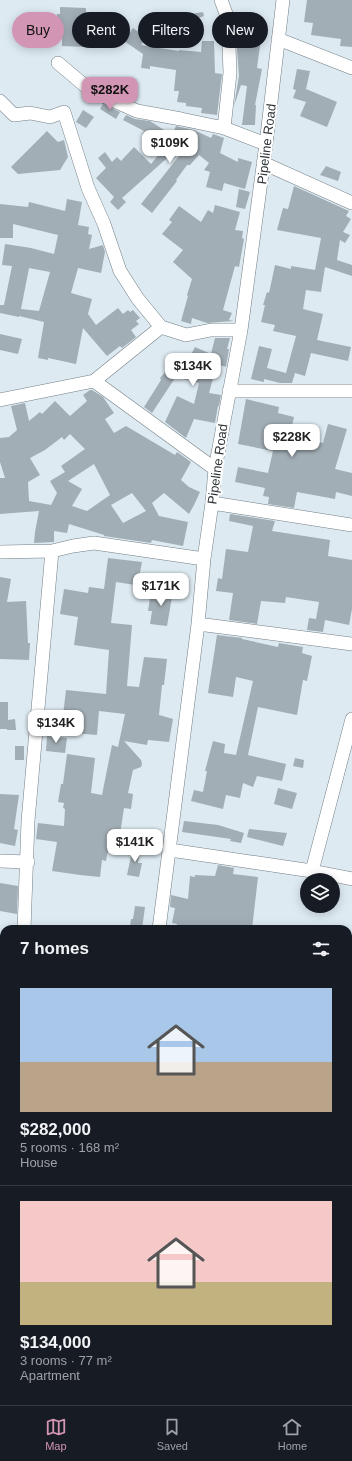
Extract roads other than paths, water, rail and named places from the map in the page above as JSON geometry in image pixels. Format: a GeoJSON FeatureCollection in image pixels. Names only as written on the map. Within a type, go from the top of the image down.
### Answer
{"type":"FeatureCollection","features":[{"type":"Feature","properties":{"kind":"street"},"geometry":{"type":"LineString","coordinates":[[222,0],[228,19],[230,73],[224,128]]}},
{"type":"Feature","properties":{"kind":"street","name":"Pipeline Road"},"geometry":{"type":"LineString","coordinates":[[160,925],[198,624],[215,469],[241,330],[264,163],[282,0]]}},
{"type":"Feature","properties":{"kind":"street"},"geometry":{"type":"LineString","coordinates":[[278,39],[352,68]]}},
{"type":"Feature","properties":{"kind":"street"},"geometry":{"type":"LineString","coordinates":[[58,63],[90,90],[137,111],[224,128],[266,144]]}},
{"type":"Feature","properties":{"kind":"street"},"geometry":{"type":"LineString","coordinates":[[0,101],[14,115],[30,113],[50,117],[64,112],[88,188],[104,224],[120,271],[138,299],[161,327],[186,336],[211,330],[241,330]]}},
{"type":"Feature","properties":{"kind":"street"},"geometry":{"type":"LineString","coordinates":[[264,163],[352,203]]}},
{"type":"Feature","properties":{"kind":"street"},"geometry":{"type":"LineString","coordinates":[[0,400],[94,380],[161,327]]}},
{"type":"Feature","properties":{"kind":"street"},"geometry":{"type":"LineString","coordinates":[[94,380],[215,469]]}},
{"type":"Feature","properties":{"kind":"street"},"geometry":{"type":"LineString","coordinates":[[229,391],[352,391]]}},
{"type":"Feature","properties":{"kind":"street"},"geometry":{"type":"LineString","coordinates":[[212,503],[352,525]]}},
{"type":"Feature","properties":{"kind":"street"},"geometry":{"type":"LineString","coordinates":[[0,552],[52,552],[72,546],[94,543],[204,559]]}},
{"type":"Feature","properties":{"kind":"street"},"geometry":{"type":"LineString","coordinates":[[24,925],[30,807],[52,552]]}},
{"type":"Feature","properties":{"kind":"street"},"geometry":{"type":"LineString","coordinates":[[198,624],[352,644]]}},
{"type":"Feature","properties":{"kind":"street"},"geometry":{"type":"LineString","coordinates":[[312,871],[352,719]]}},
{"type":"Feature","properties":{"kind":"street"},"geometry":{"type":"LineString","coordinates":[[170,850],[312,871],[352,879]]}},
{"type":"Feature","properties":{"kind":"street"},"geometry":{"type":"LineString","coordinates":[[0,861],[28,862]]}}]}
